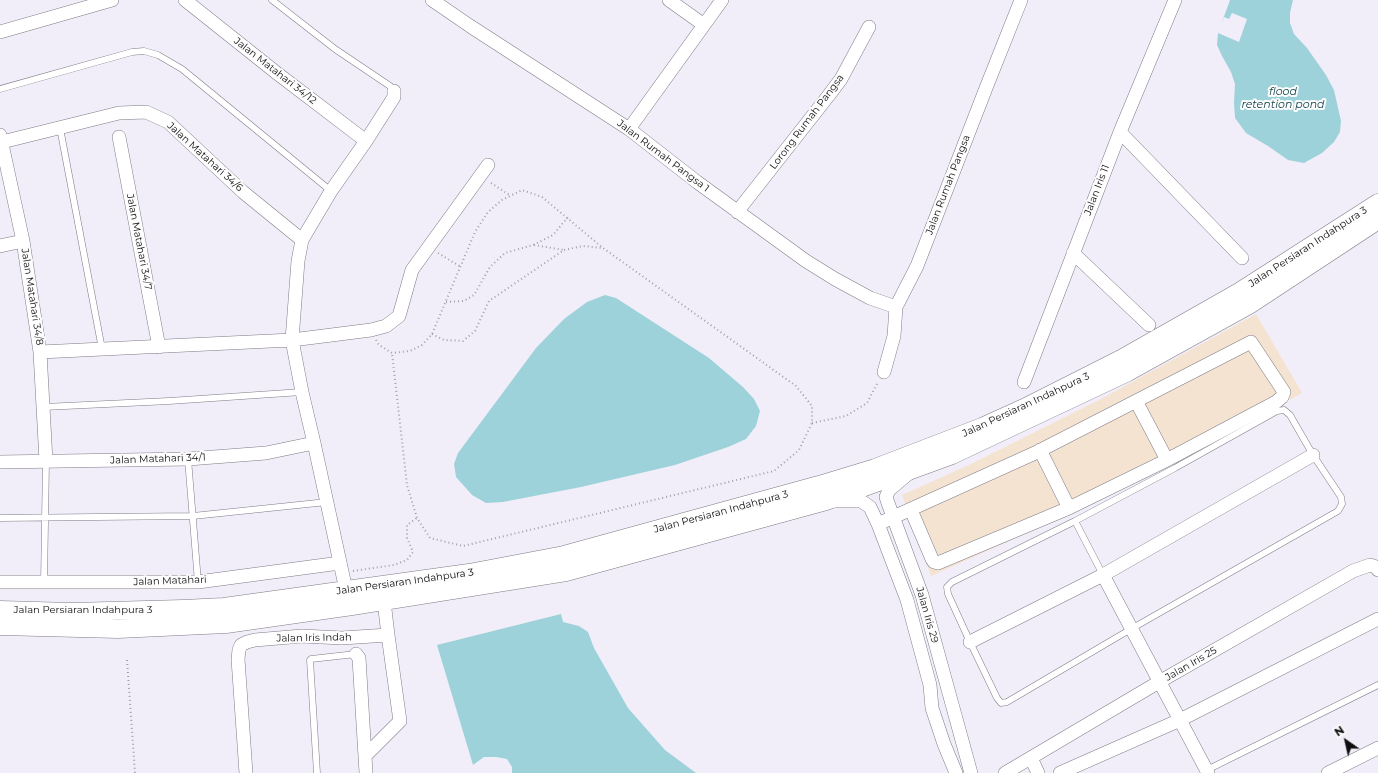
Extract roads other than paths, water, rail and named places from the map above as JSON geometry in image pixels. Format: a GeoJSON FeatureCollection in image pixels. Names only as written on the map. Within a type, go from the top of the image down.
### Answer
{"type":"FeatureCollection","features":[{"type":"Feature","properties":{"kind":"main road","name":"Jalan Persiaran Indahpura 3"},"geometry":{"type":"LineString","coordinates":[[0,610],[72,612],[224,607],[342,575],[468,573],[564,555],[819,485],[875,468],[982,427],[1024,408],[1121,359],[1239,292],[1378,203]]}},
{"type":"Feature","properties":{"kind":"main road","name":"Jalan Persiaran Indahpura 3"},"geometry":{"type":"LineString","coordinates":[[0,626],[118,629],[226,624],[384,601],[566,572],[826,501],[952,455],[1128,372],[1249,305],[1378,220]]}},
{"type":"Feature","properties":{"kind":"street"},"geometry":{"type":"LineString","coordinates":[[0,32],[112,0]]}},
{"type":"Feature","properties":{"kind":"street","name":"Jalan Matahari 34/12"},"geometry":{"type":"LineString","coordinates":[[184,0],[366,141]]}},
{"type":"Feature","properties":{"kind":"street","name":"Jalan Rumah Pangsa 1"},"geometry":{"type":"LineString","coordinates":[[432,0],[629,129],[737,212],[806,262],[870,298],[896,307]]}},
{"type":"Feature","properties":{"kind":"street"},"geometry":{"type":"LineString","coordinates":[[669,0],[704,25]]}},
{"type":"Feature","properties":{"kind":"street"},"geometry":{"type":"LineString","coordinates":[[629,129],[722,0]]}},
{"type":"Feature","properties":{"kind":"street","name":"Jalan Rumah Pangsa"},"geometry":{"type":"LineString","coordinates":[[884,372],[894,336],[896,307],[917,266],[1021,0]]}},
{"type":"Feature","properties":{"kind":"street","name":"Jalan Iris 11"},"geometry":{"type":"LineString","coordinates":[[1024,382],[1120,132],[1175,0]]}},
{"type":"Feature","properties":{"kind":"street","name":"Lorong Rumah Pangsa"},"geometry":{"type":"LineString","coordinates":[[737,212],[841,79],[869,27]]}},
{"type":"Feature","properties":{"kind":"street"},"geometry":{"type":"LineString","coordinates":[[342,575],[292,340],[298,261],[302,240],[331,192],[394,97],[394,91]]}},
{"type":"Feature","properties":{"kind":"street","name":"Jalan Matahari 34/6"},"geometry":{"type":"LineString","coordinates":[[1,138],[60,128],[119,113],[146,112],[168,122],[243,192],[302,240]]}},
{"type":"Feature","properties":{"kind":"street"},"geometry":{"type":"LineString","coordinates":[[1120,132],[1242,258]]}},
{"type":"Feature","properties":{"kind":"street","name":"Jalan Matahari 34/7"},"geometry":{"type":"LineString","coordinates":[[119,137],[159,347]]}},
{"type":"Feature","properties":{"kind":"street","name":"Jalan Matahari 34/8"},"geometry":{"type":"LineString","coordinates":[[1,138],[23,241],[40,352],[46,461]]}},
{"type":"Feature","properties":{"kind":"street"},"geometry":{"type":"LineString","coordinates":[[40,352],[292,340],[371,330],[386,326],[399,316],[412,270],[488,165]]}},
{"type":"Feature","properties":{"kind":"street"},"geometry":{"type":"LineString","coordinates":[[0,246],[23,241]]}},
{"type":"Feature","properties":{"kind":"street"},"geometry":{"type":"LineString","coordinates":[[1073,253],[1149,325]]}},
{"type":"Feature","properties":{"kind":"street"},"geometry":{"type":"LineString","coordinates":[[878,524],[1040,450],[1251,342],[1284,392],[1282,397],[1276,402],[1167,460],[1069,508],[936,563],[932,559],[911,510]]}},
{"type":"Feature","properties":{"kind":"street"},"geometry":{"type":"LineString","coordinates":[[1136,401],[1167,460]]}},
{"type":"Feature","properties":{"kind":"street","name":"Jalan Matahari 34/1"},"geometry":{"type":"LineString","coordinates":[[0,462],[188,459],[266,453],[314,443]]}},
{"type":"Feature","properties":{"kind":"street"},"geometry":{"type":"LineString","coordinates":[[1040,450],[1069,508]]}},
{"type":"Feature","properties":{"kind":"street"},"geometry":{"type":"LineString","coordinates":[[970,642],[1103,575],[1313,455]]}},
{"type":"Feature","properties":{"kind":"street","name":"Jalan Iris 29"},"geometry":{"type":"LineString","coordinates":[[913,470],[889,490],[886,497],[922,595],[970,773]]}},
{"type":"Feature","properties":{"kind":"street","name":"Jalan Iris 29"},"geometry":{"type":"LineString","coordinates":[[826,501],[861,501],[870,507],[907,600],[930,685],[932,708],[944,744],[956,773]]}},
{"type":"Feature","properties":{"kind":"street","name":"Jalan Iris 25"},"geometry":{"type":"LineString","coordinates":[[1006,773],[1159,682],[1362,567],[1370,565],[1376,567],[1378,570]]}},
{"type":"Feature","properties":{"kind":"street","name":"Jalan Matahari"},"geometry":{"type":"LineString","coordinates":[[0,582],[198,582],[342,575]]}},
{"type":"Feature","properties":{"kind":"street"},"geometry":{"type":"LineString","coordinates":[[1103,575],[1206,772]]}},
{"type":"Feature","properties":{"kind":"street"},"geometry":{"type":"LineString","coordinates":[[365,756],[400,721],[384,601]]}},
{"type":"Feature","properties":{"kind":"street"},"geometry":{"type":"LineString","coordinates":[[1060,773],[1180,720],[1378,618]]}},
{"type":"Feature","properties":{"kind":"street","name":"Jalan Iris Indah"},"geometry":{"type":"LineString","coordinates":[[246,773],[238,659],[241,645],[255,640],[302,636],[342,638],[388,634]]}},
{"type":"Feature","properties":{"kind":"street"},"geometry":{"type":"LineString","coordinates":[[356,654],[359,658],[366,773]]}},
{"type":"Feature","properties":{"kind":"street"},"geometry":{"type":"LineString","coordinates":[[1328,773],[1378,748]]}},
{"type":"Feature","properties":{"kind":"street"},"geometry":{"type":"LineString","coordinates":[[1031,758],[1038,773]]}},
{"type":"Feature","properties":{"kind":"lane"},"geometry":{"type":"LineString","coordinates":[[272,0],[335,49],[390,86],[394,91]]}},
{"type":"Feature","properties":{"kind":"lane"},"geometry":{"type":"LineString","coordinates":[[0,89],[132,52],[144,51],[158,55],[182,69],[331,192]]}},
{"type":"Feature","properties":{"kind":"lane"},"geometry":{"type":"LineString","coordinates":[[60,128],[102,350]]}},
{"type":"Feature","properties":{"kind":"lane"},"geometry":{"type":"LineString","coordinates":[[44,407],[170,401],[302,392]]}},
{"type":"Feature","properties":{"kind":"lane"},"geometry":{"type":"LineString","coordinates":[[1284,410],[1290,415],[1340,497],[1342,504],[1338,511],[1131,629],[1007,702],[1001,703],[997,698],[970,642],[948,594],[947,587],[952,582],[1075,521],[1277,411],[1284,410]]}},
{"type":"Feature","properties":{"kind":"lane"},"geometry":{"type":"LineString","coordinates":[[188,459],[198,582]]}},
{"type":"Feature","properties":{"kind":"lane"},"geometry":{"type":"LineString","coordinates":[[44,583],[46,461]]}},
{"type":"Feature","properties":{"kind":"lane"},"geometry":{"type":"LineString","coordinates":[[0,518],[193,516],[327,502]]}},
{"type":"Feature","properties":{"kind":"lane"},"geometry":{"type":"LineString","coordinates":[[1075,521],[1103,575]]}},
{"type":"Feature","properties":{"kind":"lane"},"geometry":{"type":"LineString","coordinates":[[317,773],[310,660],[356,654]]}},
{"type":"Feature","properties":{"kind":"lane"},"geometry":{"type":"LineString","coordinates":[[1206,772],[1378,685]]}},
{"type":"Feature","properties":{"kind":"water","name":"flood retention pond"},"geometry":{"type":"Polygon","coordinates":[[[1230,0],[1293,0],[1290,13],[1290,23],[1294,34],[1307,48],[1326,75],[1334,90],[1341,121],[1340,132],[1334,142],[1322,153],[1304,163],[1288,160],[1246,133],[1235,118],[1235,84],[1231,72],[1217,45],[1218,33],[1230,0]]]}},
{"type":"Feature","properties":{"kind":"water"},"geometry":{"type":"Polygon","coordinates":[[[605,295],[616,298],[709,358],[743,387],[754,399],[760,411],[756,426],[746,439],[728,447],[675,465],[581,487],[503,502],[486,503],[472,495],[456,477],[454,464],[458,453],[536,348],[564,319],[587,302],[605,295]]]}},
{"type":"Feature","properties":{"kind":"water"},"geometry":{"type":"Polygon","coordinates":[[[561,614],[563,622],[579,626],[588,632],[594,648],[628,708],[665,750],[696,773],[512,773],[512,767],[507,759],[496,757],[484,757],[473,765],[437,645],[561,614]]]}}]}
